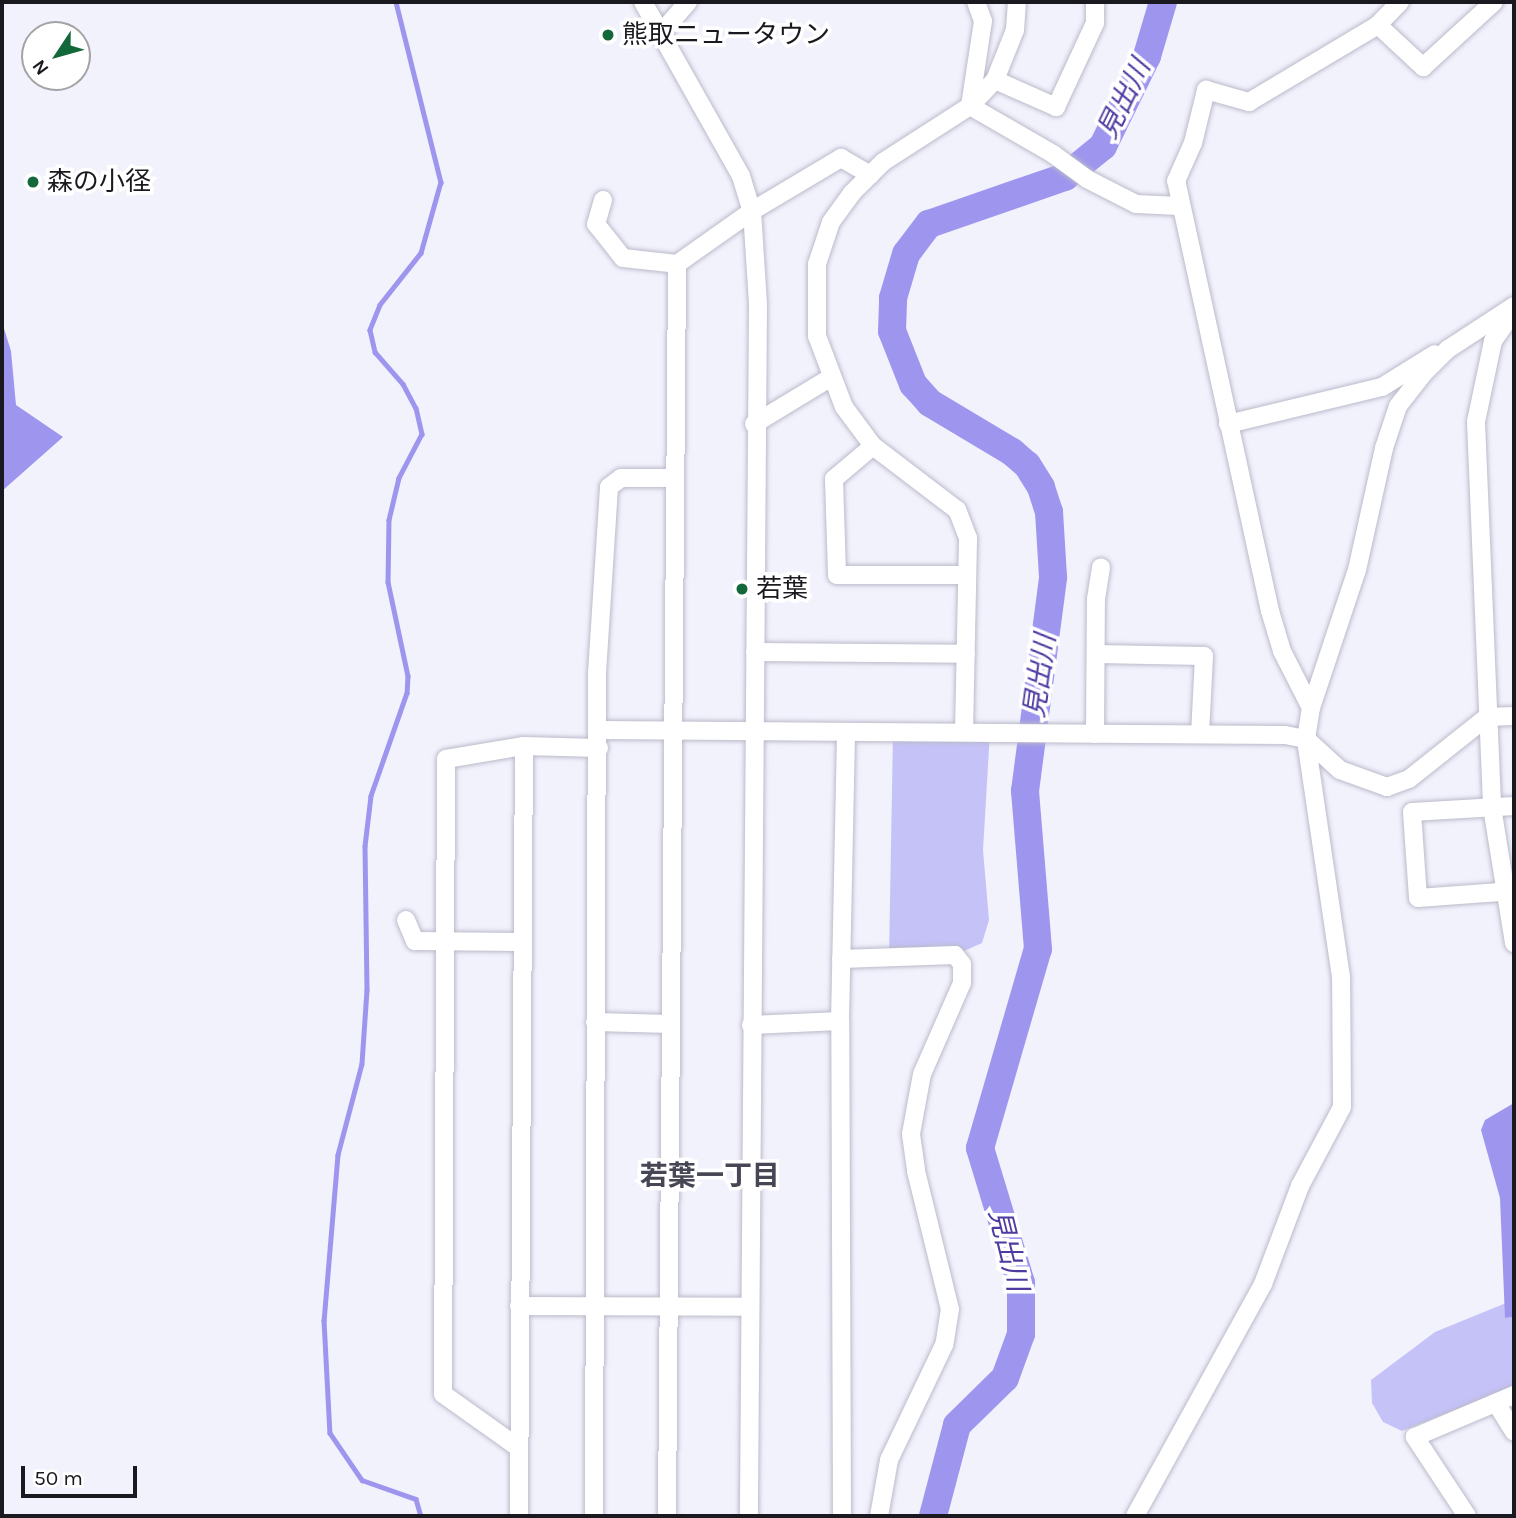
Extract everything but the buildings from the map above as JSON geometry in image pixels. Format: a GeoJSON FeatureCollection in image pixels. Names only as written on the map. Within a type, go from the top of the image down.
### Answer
{"type":"FeatureCollection","features":[{"type":"Feature","properties":{"kind":"street"},"geometry":{"type":"LineString","coordinates":[[643,2],[741,176],[752,211],[758,303],[754,424],[755,732],[749,1516]]}},
{"type":"Feature","properties":{"kind":"street"},"geometry":{"type":"LineString","coordinates":[[661,33],[688,2]]}},
{"type":"Feature","properties":{"kind":"street"},"geometry":{"type":"LineString","coordinates":[[970,106],[984,20],[976,2]]}},
{"type":"Feature","properties":{"kind":"street"},"geometry":{"type":"LineString","coordinates":[[964,732],[968,538],[957,510],[873,446],[844,407],[830,378],[817,336],[817,264],[831,222],[870,175],[970,106],[995,80],[1015,30],[1017,2]]}},
{"type":"Feature","properties":{"kind":"street"},"geometry":{"type":"LineString","coordinates":[[995,80],[1056,107],[1095,23],[1095,2]]}},
{"type":"Feature","properties":{"kind":"street"},"geometry":{"type":"LineString","coordinates":[[1311,708],[1282,651],[1270,611],[1179,206],[1176,181],[1193,144],[1206,90],[1249,102],[1378,25],[1400,2]]}},
{"type":"Feature","properties":{"kind":"street"},"geometry":{"type":"LineString","coordinates":[[1378,25],[1423,67],[1494,2]]}},
{"type":"Feature","properties":{"kind":"street"},"geometry":{"type":"LineString","coordinates":[[970,106],[1053,154],[1087,179],[1136,204],[1179,206]]}},
{"type":"Feature","properties":{"kind":"street"},"geometry":{"type":"LineString","coordinates":[[603,200],[596,224],[623,258],[677,264],[752,211],[841,158],[870,175]]}},
{"type":"Feature","properties":{"kind":"street"},"geometry":{"type":"LineString","coordinates":[[667,1516],[677,264]]}},
{"type":"Feature","properties":{"kind":"street"},"geometry":{"type":"LineString","coordinates":[[1228,424],[1382,387],[1428,356],[1448,349],[1514,309]]}},
{"type":"Feature","properties":{"kind":"street"},"geometry":{"type":"LineString","coordinates":[[1514,309],[1493,341],[1476,422],[1492,807],[1510,891],[1514,943]]}},
{"type":"Feature","properties":{"kind":"street"},"geometry":{"type":"LineString","coordinates":[[1135,1516],[1262,1283],[1300,1186],[1342,1107],[1341,977],[1306,738],[1311,708],[1357,570],[1384,448],[1398,406],[1448,349]]}},
{"type":"Feature","properties":{"kind":"street"},"geometry":{"type":"LineString","coordinates":[[754,424],[830,378]]}},
{"type":"Feature","properties":{"kind":"street"},"geometry":{"type":"LineString","coordinates":[[873,446],[834,479],[837,575],[967,575]]}},
{"type":"Feature","properties":{"kind":"street"},"geometry":{"type":"LineString","coordinates":[[594,1516],[594,1022],[599,748],[597,673],[609,486],[621,478],[675,478]]}},
{"type":"Feature","properties":{"kind":"street"},"geometry":{"type":"LineString","coordinates":[[1096,734],[1096,654],[1101,567]]}},
{"type":"Feature","properties":{"kind":"street"},"geometry":{"type":"LineString","coordinates":[[755,652],[966,654]]}},
{"type":"Feature","properties":{"kind":"street"},"geometry":{"type":"LineString","coordinates":[[1096,654],[1204,656],[1200,734]]}},
{"type":"Feature","properties":{"kind":"street"},"geometry":{"type":"LineString","coordinates":[[599,730],[1200,734],[1306,738],[1340,770],[1387,787],[1409,779],[1487,717],[1514,716]]}},
{"type":"Feature","properties":{"kind":"street"},"geometry":{"type":"LineString","coordinates":[[842,1516],[840,1021],[846,733]]}},
{"type":"Feature","properties":{"kind":"street"},"geometry":{"type":"LineString","coordinates":[[519,1448],[443,1394],[442,944],[446,759],[524,746],[599,748]]}},
{"type":"Feature","properties":{"kind":"street"},"geometry":{"type":"LineString","coordinates":[[519,1516],[524,746]]}},
{"type":"Feature","properties":{"kind":"street"},"geometry":{"type":"LineString","coordinates":[[1510,891],[1418,898],[1412,812],[1514,806]]}},
{"type":"Feature","properties":{"kind":"street"},"geometry":{"type":"LineString","coordinates":[[406,919],[415,942],[522,942]]}},
{"type":"Feature","properties":{"kind":"street"},"geometry":{"type":"LineString","coordinates":[[841,959],[955,955],[962,964],[962,983],[922,1074],[911,1134],[916,1171],[950,1309],[944,1345],[889,1460],[879,1516]]}},
{"type":"Feature","properties":{"kind":"street"},"geometry":{"type":"LineString","coordinates":[[751,1024],[840,1021]]}},
{"type":"Feature","properties":{"kind":"street"},"geometry":{"type":"LineString","coordinates":[[594,1022],[671,1024]]}},
{"type":"Feature","properties":{"kind":"street"},"geometry":{"type":"LineString","coordinates":[[519,1306],[669,1309],[750,1307]]}},
{"type":"Feature","properties":{"kind":"street"},"geometry":{"type":"LineString","coordinates":[[1467,1516],[1415,1437],[1514,1395]]}},
{"type":"Feature","properties":{"kind":"street"},"geometry":{"type":"LineString","coordinates":[[1496,1403],[1514,1432]]}},
{"type":"Feature","properties":{"kind":"shaded area"},"geometry":{"type":"Polygon","coordinates":[[[2,322],[11,351],[16,405],[63,437],[2,491],[2,322]]]}},
{"type":"Feature","properties":{"kind":"shaded area"},"geometry":{"type":"Polygon","coordinates":[[[893,732],[990,732],[983,850],[989,920],[982,943],[955,955],[889,957],[893,732]]]}},
{"type":"Feature","properties":{"kind":"shaded area"},"geometry":{"type":"Polygon","coordinates":[[[1514,1103],[1514,1317],[1505,1318],[1500,1198],[1481,1130],[1485,1120],[1514,1103]]]}},
{"type":"Feature","properties":{"kind":"shaded area"},"geometry":{"type":"Polygon","coordinates":[[[1506,1303],[1505,1318],[1514,1317],[1514,1386],[1402,1431],[1383,1422],[1372,1403],[1371,1380],[1435,1332],[1506,1303]]]}},
{"type":"Feature","properties":{"kind":"waterway"},"geometry":{"type":"LineString","coordinates":[[396,2],[441,182],[421,253],[380,305],[370,330],[375,352],[403,384],[416,408],[422,434],[399,478],[389,520],[388,582],[408,676],[407,693],[371,796],[365,846],[367,990],[362,1064],[338,1155],[324,1320],[330,1433],[362,1480],[416,1499],[421,1516]]}},
{"type":"Feature","properties":{"kind":"waterway","name":"見出川"},"geometry":{"type":"LineString","coordinates":[[933,1516],[957,1425],[1005,1378],[1021,1334],[1021,1283],[980,1148],[1038,949],[1025,791],[1053,577],[1049,512],[1041,487],[1027,465],[1012,452],[930,403],[913,384],[892,331],[893,298],[906,254],[929,224],[1065,177],[1103,146],[1147,56],[1163,2]]}},
{"type":"Feature","properties":{"kind":"place","name":"熊取ニュータウン"},"geometry":{"type":"Point","coordinates":[608,35]}},
{"type":"Feature","properties":{"kind":"place","name":"森の小径"},"geometry":{"type":"Point","coordinates":[33,182]}},
{"type":"Feature","properties":{"kind":"place","name":"若葉"},"geometry":{"type":"Point","coordinates":[742,589]}},
{"type":"Feature","properties":{"kind":"district","name":"若葉一丁目"},"geometry":{"type":"Point","coordinates":[710,1176]}}]}
